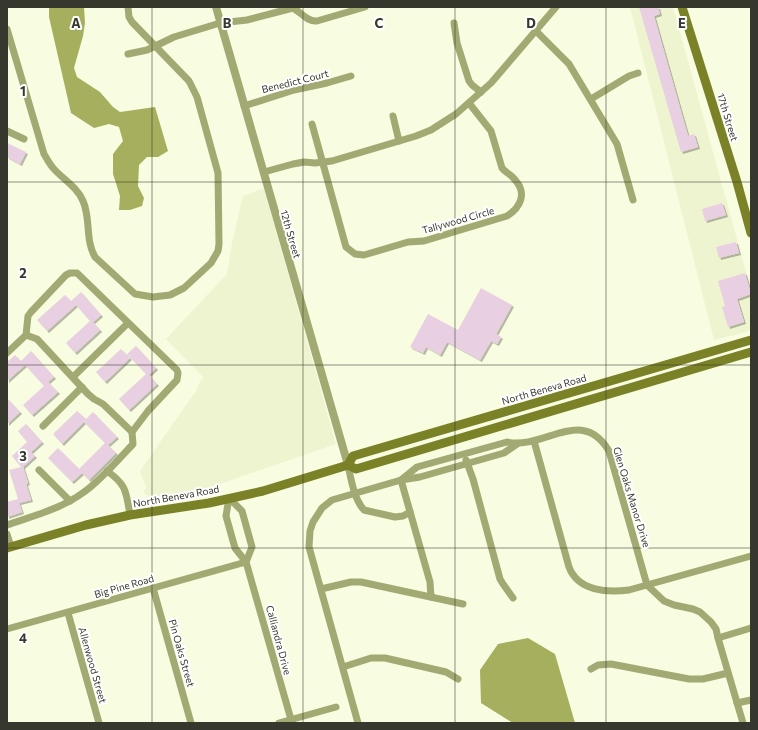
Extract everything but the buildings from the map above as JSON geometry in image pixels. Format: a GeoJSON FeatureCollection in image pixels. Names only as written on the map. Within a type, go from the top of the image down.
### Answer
{"type":"FeatureCollection","features":[{"type":"Feature","properties":{"kind":"main road","name":"17th Street"},"geometry":{"type":"LineString","coordinates":[[682,7],[737,182],[751,233]]}},
{"type":"Feature","properties":{"kind":"main road","name":"North Beneva Road"},"geometry":{"type":"LineString","coordinates":[[348,465],[353,456],[751,340]]}},
{"type":"Feature","properties":{"kind":"main road","name":"North Beneva Road"},"geometry":{"type":"LineString","coordinates":[[9,547],[130,515],[229,498],[263,490],[348,465],[356,469],[751,352]]}},
{"type":"Feature","properties":{"kind":"street"},"geometry":{"type":"LineString","coordinates":[[7,29],[44,154],[54,170],[76,190],[82,199],[87,213],[89,243],[91,250],[98,260],[135,294],[153,297],[170,295],[184,288],[211,263],[218,251],[218,173],[197,96],[189,82],[132,22],[129,17],[128,7]]}},
{"type":"Feature","properties":{"kind":"street","name":"12th Street"},"geometry":{"type":"LineString","coordinates":[[216,7],[348,465]]}},
{"type":"Feature","properties":{"kind":"street"},"geometry":{"type":"LineString","coordinates":[[128,54],[155,46],[174,37],[220,23],[247,20],[293,8],[298,10],[312,22],[365,7]]}},
{"type":"Feature","properties":{"kind":"street"},"geometry":{"type":"LineString","coordinates":[[264,172],[293,164],[332,161],[416,136],[431,130],[456,114],[481,92],[556,7]]}},
{"type":"Feature","properties":{"kind":"street"},"geometry":{"type":"LineString","coordinates":[[454,23],[457,43],[469,81],[481,92]]}},
{"type":"Feature","properties":{"kind":"street"},"geometry":{"type":"LineString","coordinates":[[536,31],[569,64],[617,144],[633,200]]}},
{"type":"Feature","properties":{"kind":"street"},"geometry":{"type":"LineString","coordinates":[[591,99],[629,76],[638,73]]}},
{"type":"Feature","properties":{"kind":"street","name":"Benedict Court"},"geometry":{"type":"LineString","coordinates":[[244,106],[294,90],[351,76]]}},
{"type":"Feature","properties":{"kind":"street","name":"Tallywood Circle"},"geometry":{"type":"LineString","coordinates":[[312,124],[346,247],[355,254],[364,255],[408,242],[424,241],[507,216],[518,207],[521,199],[520,187],[517,181],[502,168],[491,131],[469,103]]}},
{"type":"Feature","properties":{"kind":"street"},"geometry":{"type":"LineString","coordinates":[[393,116],[400,141]]}},
{"type":"Feature","properties":{"kind":"street"},"geometry":{"type":"LineString","coordinates":[[7,131],[24,140]]}},
{"type":"Feature","properties":{"kind":"street"},"geometry":{"type":"LineString","coordinates":[[7,353],[26,334],[28,316],[66,275],[70,273],[77,273],[177,370],[177,380],[148,411],[132,432]]}},
{"type":"Feature","properties":{"kind":"street"},"geometry":{"type":"LineString","coordinates":[[73,377],[128,322]]}},
{"type":"Feature","properties":{"kind":"street"},"geometry":{"type":"LineString","coordinates":[[7,525],[46,512],[70,501],[90,488],[133,444],[132,432],[104,404],[94,399],[36,340],[26,334]]}},
{"type":"Feature","properties":{"kind":"street"},"geometry":{"type":"LineString","coordinates":[[43,426],[82,387]]}},
{"type":"Feature","properties":{"kind":"street","name":"Glen Oaks Manor Drive"},"geometry":{"type":"LineString","coordinates":[[401,480],[417,467],[507,442],[517,444],[534,441],[579,429],[592,433],[604,443],[609,451],[647,585]]}},
{"type":"Feature","properties":{"kind":"street"},"geometry":{"type":"LineString","coordinates":[[534,441],[569,567],[574,577],[581,584],[608,591],[629,590],[751,556]]}},
{"type":"Feature","properties":{"kind":"street","name":"Glen Oaks Manor Drive"},"geometry":{"type":"LineString","coordinates":[[358,723],[309,547],[312,522],[316,515],[326,505],[338,498],[504,453],[517,444]]}},
{"type":"Feature","properties":{"kind":"street"},"geometry":{"type":"LineString","coordinates":[[464,454],[473,479],[500,579],[513,598]]}},
{"type":"Feature","properties":{"kind":"street"},"geometry":{"type":"LineString","coordinates":[[348,465],[355,493],[361,506],[369,512],[395,517],[403,516],[410,512]]}},
{"type":"Feature","properties":{"kind":"street"},"geometry":{"type":"LineString","coordinates":[[39,470],[70,501]]}},
{"type":"Feature","properties":{"kind":"street"},"geometry":{"type":"LineString","coordinates":[[107,471],[123,484],[130,515]]}},
{"type":"Feature","properties":{"kind":"street"},"geometry":{"type":"LineString","coordinates":[[401,480],[430,582],[431,597]]}},
{"type":"Feature","properties":{"kind":"street"},"geometry":{"type":"LineString","coordinates":[[229,498],[242,511],[252,548],[246,562]]}},
{"type":"Feature","properties":{"kind":"street","name":"Calliandra Drive"},"geometry":{"type":"LineString","coordinates":[[229,498],[226,516],[235,548],[246,562],[291,721]]}},
{"type":"Feature","properties":{"kind":"street"},"geometry":{"type":"LineString","coordinates":[[7,534],[9,547]]}},
{"type":"Feature","properties":{"kind":"street","name":"Big Pine Road"},"geometry":{"type":"LineString","coordinates":[[7,630],[246,562]]}},
{"type":"Feature","properties":{"kind":"street"},"geometry":{"type":"LineString","coordinates":[[321,589],[351,582],[361,582],[463,604]]}},
{"type":"Feature","properties":{"kind":"street"},"geometry":{"type":"LineString","coordinates":[[647,585],[664,601],[700,612],[716,629],[742,723]]}},
{"type":"Feature","properties":{"kind":"street","name":"Pin Oaks Street"},"geometry":{"type":"LineString","coordinates":[[153,588],[191,723]]}},
{"type":"Feature","properties":{"kind":"street","name":"Allenwood Street"},"geometry":{"type":"LineString","coordinates":[[68,613],[99,723]]}},
{"type":"Feature","properties":{"kind":"street"},"geometry":{"type":"LineString","coordinates":[[718,638],[751,628]]}},
{"type":"Feature","properties":{"kind":"street"},"geometry":{"type":"LineString","coordinates":[[343,667],[371,658],[385,658],[446,672],[458,679]]}},
{"type":"Feature","properties":{"kind":"street"},"geometry":{"type":"LineString","coordinates":[[591,669],[604,664],[611,664],[689,680],[703,679],[728,673]]}},
{"type":"Feature","properties":{"kind":"street"},"geometry":{"type":"LineString","coordinates":[[737,703],[751,700]]}},
{"type":"Feature","properties":{"kind":"street"},"geometry":{"type":"LineString","coordinates":[[279,723],[291,721],[336,707]]}},
{"type":"Feature","properties":{"kind":"shaded area"},"geometry":{"type":"Polygon","coordinates":[[[49,7],[84,7],[85,23],[83,36],[74,68],[77,77],[100,92],[113,107],[120,112],[155,107],[168,151],[158,157],[147,157],[139,165],[138,186],[144,198],[142,206],[130,210],[119,210],[120,196],[113,174],[113,154],[123,141],[119,127],[109,124],[94,128],[71,113],[49,17],[49,7]]]}},
{"type":"Feature","properties":{"kind":"shaded area"},"geometry":{"type":"Polygon","coordinates":[[[630,7],[673,7],[751,290],[751,329],[746,332],[714,340],[630,7]]]}},
{"type":"Feature","properties":{"kind":"shaded area"},"geometry":{"type":"Polygon","coordinates":[[[264,188],[336,444],[211,487],[155,498],[146,495],[143,491],[146,487],[140,471],[198,388],[197,387],[203,377],[166,339],[227,274],[232,243],[243,196],[264,188]]]}},
{"type":"Feature","properties":{"kind":"shaded area"},"geometry":{"type":"Polygon","coordinates":[[[528,638],[555,654],[575,723],[513,723],[481,703],[480,670],[498,644],[528,638]]]}}]}
